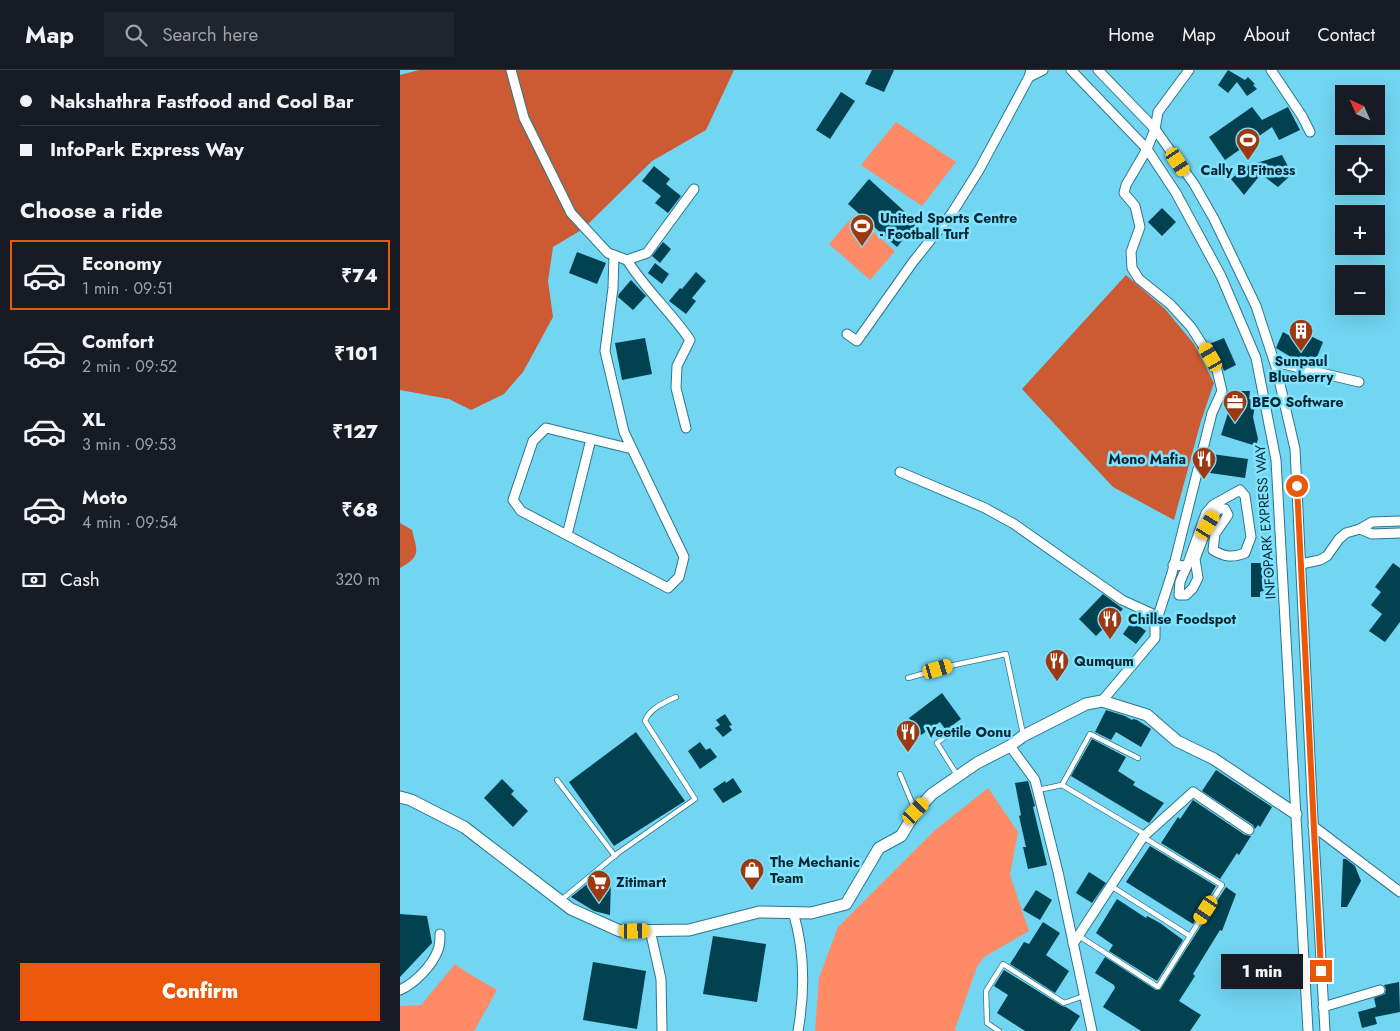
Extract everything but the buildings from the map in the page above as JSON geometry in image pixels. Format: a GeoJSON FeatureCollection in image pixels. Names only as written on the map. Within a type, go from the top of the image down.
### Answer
{"type":"FeatureCollection","features":[{"type":"Feature","properties":{"kind":"street"},"geometry":{"type":"LineString","coordinates":[[511,70],[524,118],[571,213],[608,253],[627,260],[636,274],[679,324],[690,340],[677,366],[676,374],[676,388],[686,428]]}},
{"type":"Feature","properties":{"kind":"street"},"geometry":{"type":"LineString","coordinates":[[848,334],[857,341],[913,262],[952,213],[979,170],[1030,73],[1043,70]]}},
{"type":"Feature","properties":{"kind":"street","name":"INFOPARK EXPRESS WAY"},"geometry":{"type":"LineString","coordinates":[[1071,70],[1147,149],[1176,193],[1221,276],[1256,358],[1276,460],[1308,1031]]}},
{"type":"Feature","properties":{"kind":"street"},"geometry":{"type":"LineString","coordinates":[[1098,70],[1155,129],[1194,184],[1214,219],[1256,306],[1275,362],[1295,449],[1325,1031]]}},
{"type":"Feature","properties":{"kind":"street"},"geometry":{"type":"LineString","coordinates":[[1154,615],[1159,613],[1174,565],[1212,413],[1222,391],[1216,366],[1191,328],[1170,304],[1139,279],[1132,268],[1131,252],[1140,227],[1136,206],[1124,193],[1126,185],[1147,149],[1155,129],[1158,112],[1189,70]]}},
{"type":"Feature","properties":{"kind":"street"},"geometry":{"type":"LineString","coordinates":[[1271,70],[1302,116],[1310,132]]}},
{"type":"Feature","properties":{"kind":"street"},"geometry":{"type":"LineString","coordinates":[[627,260],[646,253],[694,189]]}},
{"type":"Feature","properties":{"kind":"street"},"geometry":{"type":"LineString","coordinates":[[614,255],[613,288],[605,352],[624,432],[684,557],[679,577],[668,588],[521,511],[513,500],[533,441],[546,428],[632,449]]}},
{"type":"Feature","properties":{"kind":"street"},"geometry":{"type":"LineString","coordinates":[[1275,362],[1359,382]]}},
{"type":"Feature","properties":{"kind":"street"},"geometry":{"type":"LineString","coordinates":[[567,535],[592,439]]}},
{"type":"Feature","properties":{"kind":"street"},"geometry":{"type":"LineString","coordinates":[[900,472],[985,508],[1014,524],[1122,600],[1154,615]]}},
{"type":"Feature","properties":{"kind":"street"},"geometry":{"type":"LineString","coordinates":[[1240,490],[1245,496],[1250,530],[1245,553],[1234,557],[1220,554],[1213,550],[1215,534],[1228,515],[1226,509],[1218,509],[1208,525],[1195,559],[1198,578],[1193,588],[1186,595],[1179,595],[1180,582],[1187,566],[1206,513],[1213,505],[1240,490]]}},
{"type":"Feature","properties":{"kind":"street"},"geometry":{"type":"LineString","coordinates":[[1301,564],[1320,560],[1327,556],[1339,539],[1346,533],[1360,529],[1372,522],[1400,521]]}},
{"type":"Feature","properties":{"kind":"street"},"geometry":{"type":"LineString","coordinates":[[1360,529],[1372,534],[1400,533]]}},
{"type":"Feature","properties":{"kind":"street"},"geometry":{"type":"LineString","coordinates":[[1174,565],[1187,566]]}},
{"type":"Feature","properties":{"kind":"street"},"geometry":{"type":"LineString","coordinates":[[1102,701],[1155,638],[1154,615]]}},
{"type":"Feature","properties":{"kind":"street"},"geometry":{"type":"LineString","coordinates":[[400,796],[464,827],[559,902],[620,931],[689,930],[759,912],[811,913],[846,904],[879,848],[901,836],[916,811],[932,794],[977,763],[1010,746],[1023,736],[1086,704],[1102,701],[1147,715],[1177,741],[1214,759],[1296,814]]}},
{"type":"Feature","properties":{"kind":"street"},"geometry":{"type":"LineString","coordinates":[[1010,746],[1035,780],[1038,790],[1058,872],[1092,1031]]}},
{"type":"Feature","properties":{"kind":"street"},"geometry":{"type":"LineString","coordinates":[[1073,944],[1144,836],[1193,792],[1250,830]]}},
{"type":"Feature","properties":{"kind":"street"},"geometry":{"type":"LineString","coordinates":[[1313,826],[1400,892]]}},
{"type":"Feature","properties":{"kind":"street"},"geometry":{"type":"LineString","coordinates":[[793,912],[800,934],[803,958],[803,987],[798,1031]]}},
{"type":"Feature","properties":{"kind":"street"},"geometry":{"type":"LineString","coordinates":[[650,930],[661,979],[662,1031]]}},
{"type":"Feature","properties":{"kind":"street"},"geometry":{"type":"LineString","coordinates":[[400,990],[409,985],[430,965],[439,949],[440,934]]}},
{"type":"Feature","properties":{"kind":"street"},"geometry":{"type":"LineString","coordinates":[[1323,1007],[1380,990]]}},
{"type":"Feature","properties":{"kind":"lane"},"geometry":{"type":"LineString","coordinates":[[908,678],[954,665],[1006,654],[1023,736]]}},
{"type":"Feature","properties":{"kind":"lane"},"geometry":{"type":"LineString","coordinates":[[559,902],[615,856],[695,799],[645,721],[646,717],[676,696]]}},
{"type":"Feature","properties":{"kind":"lane"},"geometry":{"type":"LineString","coordinates":[[951,732],[937,743],[958,776]]}},
{"type":"Feature","properties":{"kind":"lane"},"geometry":{"type":"LineString","coordinates":[[1062,785],[1090,734],[1138,758]]}},
{"type":"Feature","properties":{"kind":"lane"},"geometry":{"type":"LineString","coordinates":[[900,774],[916,811]]}},
{"type":"Feature","properties":{"kind":"lane"},"geometry":{"type":"LineString","coordinates":[[557,780],[615,856]]}},
{"type":"Feature","properties":{"kind":"lane"},"geometry":{"type":"LineString","coordinates":[[1038,790],[1062,785],[1222,885],[1158,987],[1079,936]]}},
{"type":"Feature","properties":{"kind":"lane"},"geometry":{"type":"LineString","coordinates":[[1111,886],[1190,936]]}},
{"type":"Feature","properties":{"kind":"lane"},"geometry":{"type":"LineString","coordinates":[[999,1031],[987,1023],[986,991],[1003,964],[1064,1003],[1084,996]]}},
{"type":"Feature","properties":{"kind":"shaded area"},"geometry":{"type":"Polygon","coordinates":[[[419,70],[734,70],[706,130],[652,161],[583,229],[553,247],[548,281],[553,317],[523,372],[504,394],[471,410],[449,399],[400,390],[400,75],[419,70]]]}},
{"type":"Feature","properties":{"kind":"shaded area"},"geometry":{"type":"Polygon","coordinates":[[[896,122],[956,162],[922,206],[861,165],[896,122]]]}},
{"type":"Feature","properties":{"kind":"shaded area","name":"United Sports Centre - Football Turf"},"geometry":{"type":"Polygon","coordinates":[[[854,215],[895,251],[870,280],[829,244],[854,215]]]}},
{"type":"Feature","properties":{"kind":"shaded area"},"geometry":{"type":"Polygon","coordinates":[[[1126,275],[1165,309],[1194,344],[1214,383],[1201,421],[1174,520],[1113,487],[1022,389],[1126,275]]]}},
{"type":"Feature","properties":{"kind":"shaded area"},"geometry":{"type":"Polygon","coordinates":[[[400,523],[412,530],[416,552],[412,560],[400,568],[400,523]]]}},
{"type":"Feature","properties":{"kind":"shaded area"},"geometry":{"type":"Polygon","coordinates":[[[988,788],[1018,832],[1010,875],[1029,931],[984,957],[977,967],[955,1029],[956,1031],[815,1031],[819,978],[838,927],[934,831],[988,788]]]}},
{"type":"Feature","properties":{"kind":"shaded area"},"geometry":{"type":"Polygon","coordinates":[[[455,964],[497,990],[474,1031],[400,1031],[400,1006],[421,1005],[455,964]]]}},
{"type":"Feature","properties":{"kind":"place","name":"Cally B Fitness"},"geometry":{"type":"Point","coordinates":[1248,161]}},
{"type":"Feature","properties":{"kind":"place","name":"United Sports Centre - Football Turf"},"geometry":{"type":"Point","coordinates":[862,247]}},
{"type":"Feature","properties":{"kind":"place","name":"Sunpaul Blueberry"},"geometry":{"type":"Point","coordinates":[1301,352]}},
{"type":"Feature","properties":{"kind":"place","name":"BEO Software"},"geometry":{"type":"Point","coordinates":[1235,423]}},
{"type":"Feature","properties":{"kind":"place","name":"Mono Mafia"},"geometry":{"type":"Point","coordinates":[1204,480]}},
{"type":"Feature","properties":{"kind":"place","name":"Chillse Foodspot"},"geometry":{"type":"Point","coordinates":[1110,640]}},
{"type":"Feature","properties":{"kind":"place","name":"Qumqum"},"geometry":{"type":"Point","coordinates":[1057,682]}},
{"type":"Feature","properties":{"kind":"place","name":"Veetile Oonu"},"geometry":{"type":"Point","coordinates":[908,753]}},
{"type":"Feature","properties":{"kind":"place","name":"The Mechanic Team"},"geometry":{"type":"Point","coordinates":[752,891]}},
{"type":"Feature","properties":{"kind":"place","name":"Zitimart"},"geometry":{"type":"Point","coordinates":[599,903]}},
{"type":"Feature","properties":{"kind":"route"},"geometry":{"type":"LineString","coordinates":[[1297,486],[1321,971]]}}]}
